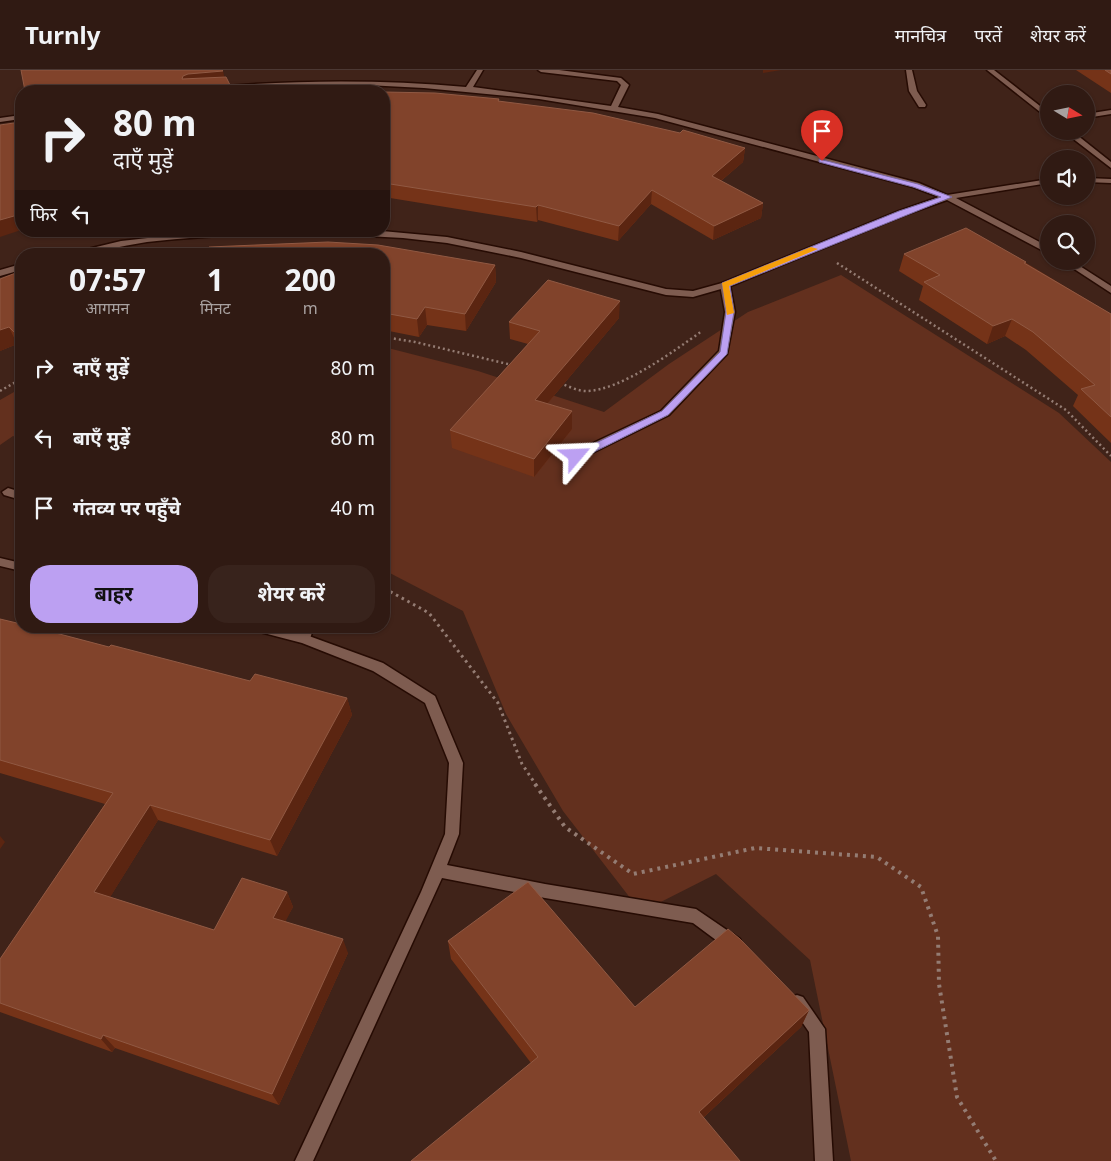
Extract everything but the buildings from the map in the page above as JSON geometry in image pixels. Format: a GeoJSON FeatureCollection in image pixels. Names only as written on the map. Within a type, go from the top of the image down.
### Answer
{"type":"FeatureCollection","features":[{"type":"Feature","properties":{"kind":"street"},"geometry":{"type":"LineString","coordinates":[[469,88],[480,70]]}},
{"type":"Feature","properties":{"kind":"street"},"geometry":{"type":"LineString","coordinates":[[541,70],[619,79],[625,85],[614,108]]}},
{"type":"Feature","properties":{"kind":"street"},"geometry":{"type":"LineString","coordinates":[[909,70],[913,91],[922,105]]}},
{"type":"Feature","properties":{"kind":"street"},"geometry":{"type":"LineString","coordinates":[[990,70],[1040,110]]}},
{"type":"Feature","properties":{"kind":"street"},"geometry":{"type":"LineString","coordinates":[[243,85],[295,79],[378,82],[469,88],[614,108],[674,121],[916,185],[948,197],[998,221],[1040,246]]}},
{"type":"Feature","properties":{"kind":"street"},"geometry":{"type":"LineString","coordinates":[[1095,115],[1111,112]]}},
{"type":"Feature","properties":{"kind":"street"},"geometry":{"type":"LineString","coordinates":[[0,120],[15,118]]}},
{"type":"Feature","properties":{"kind":"street"},"geometry":{"type":"LineString","coordinates":[[1078,140],[1111,166]]}},
{"type":"Feature","properties":{"kind":"street"},"geometry":{"type":"LineString","coordinates":[[1095,180],[1111,180]]}},
{"type":"Feature","properties":{"kind":"street"},"geometry":{"type":"LineString","coordinates":[[390,234],[464,243],[520,254],[666,292],[694,294],[725,285],[902,213],[948,197],[1040,182]]}},
{"type":"Feature","properties":{"kind":"street"},"geometry":{"type":"LineString","coordinates":[[101,248],[135,241],[180,237]]}},
{"type":"Feature","properties":{"kind":"street"},"geometry":{"type":"LineString","coordinates":[[0,273],[15,269]]}},
{"type":"Feature","properties":{"kind":"street"},"geometry":{"type":"LineString","coordinates":[[1080,270],[1111,290]]}},
{"type":"Feature","properties":{"kind":"street"},"geometry":{"type":"LineString","coordinates":[[576,456],[665,413],[724,352],[730,312],[725,285]]}},
{"type":"Feature","properties":{"kind":"street"},"geometry":{"type":"LineString","coordinates":[[8,492],[15,494]]}},
{"type":"Feature","properties":{"kind":"street"},"geometry":{"type":"LineString","coordinates":[[0,562],[15,566]]}},
{"type":"Feature","properties":{"kind":"street"},"geometry":{"type":"LineString","coordinates":[[304,1161],[438,870],[452,834],[456,763],[430,700],[378,667],[306,633]]}},
{"type":"Feature","properties":{"kind":"street"},"geometry":{"type":"LineString","coordinates":[[438,870],[545,891],[696,916],[749,954]]}},
{"type":"Feature","properties":{"kind":"street"},"geometry":{"type":"LineString","coordinates":[[788,993],[817,1029],[824,1161]]}},
{"type":"Feature","properties":{"kind":"path"},"geometry":{"type":"LineString","coordinates":[[815,248],[1066,410],[1111,456]]}},
{"type":"Feature","properties":{"kind":"path"},"geometry":{"type":"LineString","coordinates":[[558,382],[587,391],[601,389],[659,361],[730,312]]}},
{"type":"Feature","properties":{"kind":"path"},"geometry":{"type":"LineString","coordinates":[[390,338],[502,361],[520,368]]}},
{"type":"Feature","properties":{"kind":"path"},"geometry":{"type":"LineString","coordinates":[[0,391],[15,382]]}},
{"type":"Feature","properties":{"kind":"path"},"geometry":{"type":"LineString","coordinates":[[390,592],[429,613],[498,703],[522,764],[565,827],[633,874],[755,848],[877,857],[921,887],[938,936],[939,984],[957,1097],[996,1161]]}},
{"type":"Feature","properties":{"kind":"shaded area"},"geometry":{"type":"Polygon","coordinates":[[[841,275],[1059,413],[1111,462],[1111,1161],[851,1161],[810,960],[716,874],[641,912],[563,811],[506,714],[463,611],[390,573],[390,349],[478,371],[604,412],[669,364],[748,312],[841,275]]]}},
{"type":"Feature","properties":{"kind":"shaded area"},"geometry":{"type":"Polygon","coordinates":[[[15,391],[15,437],[13,436],[0,445],[0,400],[15,391]]]}},
{"type":"Feature","properties":{"kind":"slow traffic"},"geometry":{"type":"LineString","coordinates":[[730,313],[725,285],[814,249]]}},
{"type":"Feature","properties":{"kind":"route"},"geometry":{"type":"LineString","coordinates":[[576,456],[665,413],[724,352],[730,324],[730,312],[725,285],[902,213],[948,197],[916,185],[822,161]]}}]}
